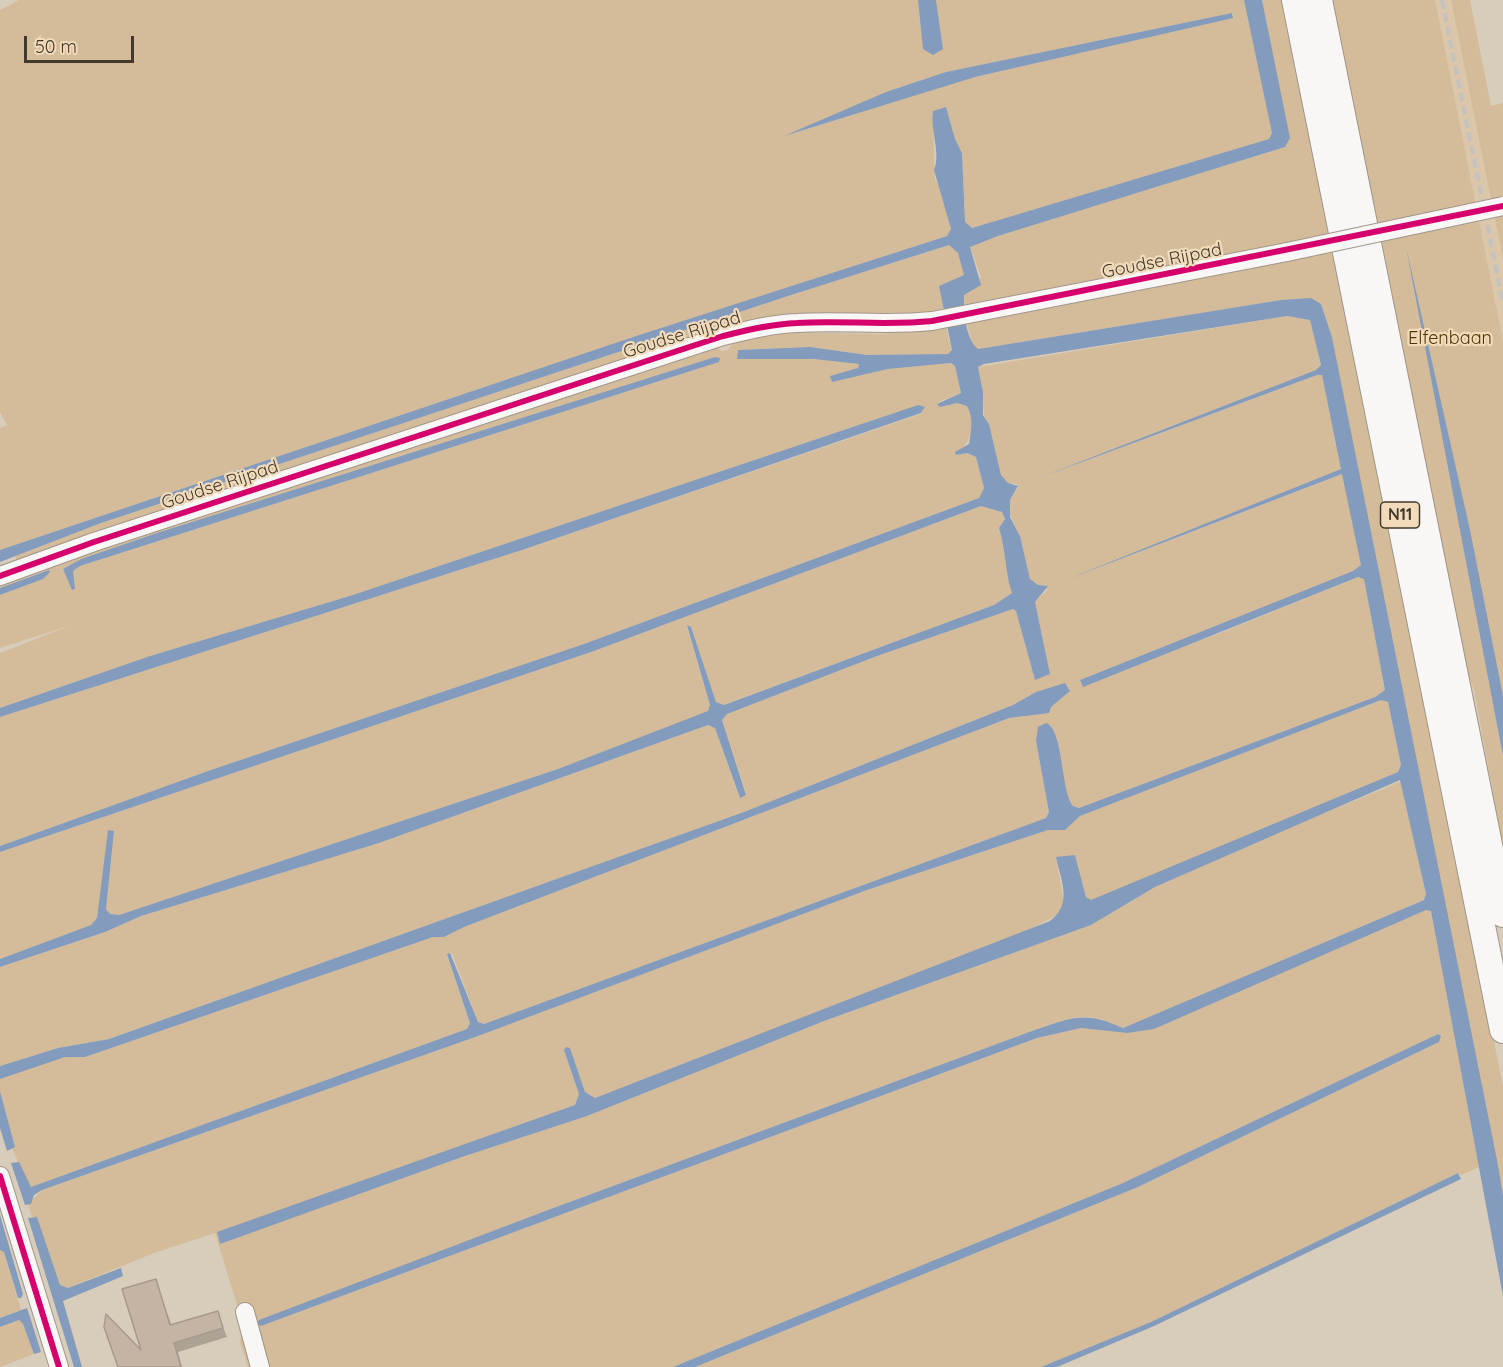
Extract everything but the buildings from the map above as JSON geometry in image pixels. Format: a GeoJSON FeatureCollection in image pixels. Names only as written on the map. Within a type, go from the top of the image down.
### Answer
{"type":"FeatureCollection","features":[{"type":"Feature","properties":{"kind":"highway","name":"N11"},"geometry":{"type":"LineString","coordinates":[[1295,0],[1503,1030]]}},
{"type":"Feature","properties":{"kind":"highway","name":"N11"},"geometry":{"type":"LineString","coordinates":[[1319,0],[1503,914]]}},
{"type":"Feature","properties":{"kind":"street","name":"Goudse Rijpad"},"geometry":{"type":"LineString","coordinates":[[0,576],[105,538],[723,336],[769,325],[800,323],[896,325],[932,321],[1287,252],[1503,206]]}},
{"type":"Feature","properties":{"kind":"street"},"geometry":{"type":"LineString","coordinates":[[0,1176],[59,1367]]}},
{"type":"Feature","properties":{"kind":"street"},"geometry":{"type":"LineString","coordinates":[[245,1312],[260,1367]]}},
{"type":"Feature","properties":{"kind":"shaded area"},"geometry":{"type":"Polygon","coordinates":[[[1435,0],[1451,0],[1503,260],[1503,341],[1435,0]]]}},
{"type":"Feature","properties":{"kind":"green space"},"geometry":{"type":"Polygon","coordinates":[[[19,0],[918,0],[923,49],[943,49],[936,0],[1244,0],[1273,133],[1269,139],[972,228],[965,222],[962,153],[955,140],[946,107],[933,111],[935,180],[940,185],[951,230],[947,236],[636,336],[0,550],[0,428],[7,425],[0,412],[0,10],[19,0]],[[1232,13],[946,72],[886,92],[791,134],[955,82],[1234,15],[1232,13]]]}},
{"type":"Feature","properties":{"kind":"green space"},"geometry":{"type":"Polygon","coordinates":[[[1262,0],[1283,0],[1330,234],[963,305],[964,295],[981,277],[970,246],[978,242],[1285,147],[1289,138],[1262,0]]]}},
{"type":"Feature","properties":{"kind":"green space","name":"Elfenbaan"},"geometry":{"type":"Polygon","coordinates":[[[1333,0],[1435,0],[1503,341],[1503,847],[1474,690],[1460,653],[1333,0]]]}},
{"type":"Feature","properties":{"kind":"green space"},"geometry":{"type":"Polygon","coordinates":[[[1451,0],[1470,0],[1491,106],[1503,103],[1503,260],[1451,0]]]}},
{"type":"Feature","properties":{"kind":"green space"},"geometry":{"type":"Polygon","coordinates":[[[949,245],[958,253],[964,275],[939,286],[944,308],[931,311],[930,315],[787,316],[18,563],[15,556],[101,523],[949,245]]]}},
{"type":"Feature","properties":{"kind":"green space"},"geometry":{"type":"Polygon","coordinates":[[[1333,249],[1503,1086],[1503,1195],[1332,337],[1321,304],[1311,299],[1281,300],[978,349],[973,346],[967,324],[1071,300],[1333,249]]]}},
{"type":"Feature","properties":{"kind":"green space"},"geometry":{"type":"Polygon","coordinates":[[[1287,316],[1310,320],[1321,366],[1316,370],[1036,479],[1317,375],[1322,375],[1342,469],[1063,581],[1343,474],[1362,565],[1354,571],[1080,680],[1080,683],[1218,634],[1358,577],[1364,578],[1385,690],[1375,697],[1079,808],[1073,806],[1068,797],[1058,744],[1050,724],[1036,741],[1049,812],[1046,818],[484,1024],[478,1022],[452,953],[447,954],[470,1023],[467,1029],[31,1187],[28,1185],[12,1148],[15,1146],[0,1091],[0,1079],[4,1076],[65,1057],[85,1057],[433,937],[444,937],[464,927],[1009,718],[1048,713],[1051,707],[1070,691],[1065,684],[1036,692],[1013,705],[744,812],[109,1039],[58,1048],[0,1066],[0,967],[105,932],[141,916],[379,843],[708,725],[715,728],[739,797],[746,794],[722,719],[727,714],[877,656],[1013,609],[1016,611],[1035,679],[1050,674],[1035,602],[1047,590],[1045,585],[1038,585],[1030,579],[1020,536],[1008,510],[1010,500],[1018,488],[1017,484],[1008,483],[1001,475],[989,424],[984,415],[983,392],[978,367],[1287,316]]]}},
{"type":"Feature","properties":{"kind":"green space"},"geometry":{"type":"Polygon","coordinates":[[[946,328],[952,351],[948,354],[867,355],[810,347],[738,350],[859,364],[858,368],[831,376],[832,382],[888,369],[951,363],[955,366],[961,393],[938,402],[940,407],[957,403],[967,406],[970,413],[972,426],[969,439],[956,455],[967,453],[976,457],[984,488],[979,498],[584,644],[208,771],[0,846],[0,717],[525,549],[921,414],[924,408],[918,405],[353,595],[150,656],[0,708],[0,653],[69,626],[0,648],[0,595],[42,579],[48,570],[0,588],[0,582],[715,346],[722,351],[728,350],[734,340],[768,332],[881,334],[946,328]],[[715,357],[160,532],[81,559],[63,569],[73,590],[73,571],[80,566],[719,362],[720,358],[715,357]]]}},
{"type":"Feature","properties":{"kind":"green space"},"geometry":{"type":"Polygon","coordinates":[[[981,506],[1002,512],[1005,519],[999,528],[1012,593],[994,605],[723,705],[716,702],[691,628],[687,626],[710,705],[709,711],[558,769],[119,915],[110,914],[106,909],[114,831],[109,830],[97,918],[91,925],[0,959],[0,852],[594,651],[981,506]]]}},
{"type":"Feature","properties":{"kind":"green space"},"geometry":{"type":"Polygon","coordinates":[[[1381,700],[1388,702],[1401,765],[1398,772],[1091,901],[1086,897],[1075,855],[1056,858],[1064,902],[1061,913],[1024,932],[595,1098],[585,1092],[570,1048],[564,1050],[579,1094],[575,1105],[217,1233],[220,1243],[462,1157],[587,1116],[824,1021],[1091,925],[1155,887],[1269,836],[1402,781],[1426,895],[1424,900],[1123,1028],[1087,1017],[1057,1022],[548,1210],[257,1323],[261,1326],[1037,1038],[1081,1028],[1127,1033],[1426,910],[1431,910],[1479,1167],[1461,1175],[1458,1173],[1151,1322],[1041,1367],[695,1367],[1138,1187],[1439,1042],[1441,1036],[1438,1034],[1123,1183],[673,1367],[248,1367],[240,1341],[244,1328],[215,1233],[154,1253],[68,1288],[60,1285],[37,1217],[32,1217],[28,1204],[42,1190],[478,1036],[867,890],[1048,830],[1065,830],[1080,816],[1381,700]]]}},
{"type":"Feature","properties":{"kind":"green space"},"geometry":{"type":"Polygon","coordinates":[[[0,1250],[4,1252],[21,1310],[0,1318],[0,1250]]]}},
{"type":"Feature","properties":{"kind":"green space"},"geometry":{"type":"Polygon","coordinates":[[[19,1320],[23,1324],[34,1354],[0,1367],[0,1327],[19,1320]]]}},
{"type":"Feature","properties":{"kind":"water"},"geometry":{"type":"Polygon","coordinates":[[[918,0],[936,0],[943,49],[933,55],[923,49],[918,0]]]}},
{"type":"Feature","properties":{"kind":"water"},"geometry":{"type":"Polygon","coordinates":[[[1244,0],[1262,0],[1290,138],[1285,147],[998,236],[970,247],[981,285],[964,295],[966,324],[971,339],[978,349],[1281,300],[1311,298],[1321,304],[1332,337],[1497,1160],[1503,1195],[1503,1296],[1431,911],[1426,910],[1154,1029],[1127,1033],[1081,1028],[1037,1038],[261,1326],[257,1324],[259,1320],[548,1210],[1045,1026],[1077,1018],[1087,1018],[1109,1022],[1123,1028],[1424,900],[1426,894],[1400,780],[1155,887],[1091,925],[824,1021],[587,1116],[462,1157],[220,1244],[217,1232],[575,1105],[579,1094],[564,1050],[566,1047],[570,1048],[585,1092],[595,1098],[1050,921],[1061,907],[1064,892],[1056,857],[1075,855],[1086,897],[1091,900],[1398,772],[1401,765],[1388,702],[1381,700],[1080,816],[1065,830],[1048,830],[867,890],[478,1036],[42,1190],[34,1195],[31,1204],[25,1205],[11,1163],[19,1162],[31,1187],[467,1029],[470,1023],[447,954],[450,953],[478,1022],[484,1024],[1046,818],[1049,812],[1036,741],[1038,727],[1046,723],[1056,736],[1069,798],[1073,806],[1079,808],[1375,697],[1385,690],[1364,579],[1358,577],[1083,687],[1080,680],[1353,571],[1361,565],[1342,474],[1063,581],[1341,469],[1322,375],[1036,479],[1316,370],[1321,365],[1310,320],[1287,316],[984,364],[978,367],[983,392],[983,415],[989,424],[1001,475],[1008,483],[1018,486],[1010,500],[1010,517],[1020,536],[1030,579],[1038,585],[1048,586],[1035,602],[1050,674],[1035,680],[1016,611],[1013,609],[877,656],[727,714],[722,720],[746,795],[740,798],[715,728],[708,725],[379,843],[141,916],[105,932],[0,967],[0,959],[91,925],[97,918],[108,830],[114,831],[106,909],[110,914],[119,915],[558,769],[708,711],[710,705],[687,625],[691,627],[716,702],[724,705],[994,605],[1012,593],[999,528],[1005,519],[1002,512],[981,506],[594,651],[0,852],[0,846],[208,771],[584,644],[979,498],[984,488],[976,457],[967,453],[956,455],[955,452],[969,444],[971,415],[967,406],[957,403],[940,407],[937,404],[961,393],[955,366],[951,363],[888,369],[832,382],[830,376],[858,368],[859,364],[814,359],[737,359],[738,350],[810,347],[867,355],[948,354],[952,350],[939,286],[964,275],[958,253],[949,245],[101,523],[0,562],[0,550],[636,336],[947,236],[951,229],[934,170],[936,156],[933,111],[946,107],[955,139],[962,153],[965,222],[972,228],[1269,139],[1272,133],[1244,0]]]}},
{"type":"Feature","properties":{"kind":"water"},"geometry":{"type":"Polygon","coordinates":[[[1232,13],[1233,18],[975,77],[784,136],[886,92],[946,72],[1232,13]]]}},
{"type":"Feature","properties":{"kind":"water"},"geometry":{"type":"Polygon","coordinates":[[[1406,247],[1470,530],[1503,696],[1503,756],[1406,247]]]}},
{"type":"Feature","properties":{"kind":"water"},"geometry":{"type":"Polygon","coordinates":[[[715,357],[720,358],[719,362],[80,566],[73,571],[75,589],[72,590],[63,569],[81,559],[160,532],[715,357]]]}},
{"type":"Feature","properties":{"kind":"water"},"geometry":{"type":"Polygon","coordinates":[[[918,405],[925,407],[921,413],[525,549],[0,717],[0,708],[150,656],[353,595],[918,405]]]}},
{"type":"Feature","properties":{"kind":"water"},"geometry":{"type":"Polygon","coordinates":[[[49,570],[50,572],[43,579],[0,595],[0,588],[49,570]]]}},
{"type":"Feature","properties":{"kind":"water"},"geometry":{"type":"Polygon","coordinates":[[[1065,683],[1070,691],[1051,707],[1049,713],[1009,718],[464,927],[444,937],[433,937],[85,1057],[65,1057],[0,1079],[0,1066],[58,1048],[109,1039],[744,812],[1013,705],[1036,692],[1065,683]]]}},
{"type":"Feature","properties":{"kind":"water"},"geometry":{"type":"Polygon","coordinates":[[[1438,1034],[1441,1036],[1439,1042],[1138,1187],[695,1367],[673,1367],[1123,1183],[1438,1034]]]}},
{"type":"Feature","properties":{"kind":"water"},"geometry":{"type":"Polygon","coordinates":[[[0,1091],[15,1147],[7,1151],[0,1128],[0,1091]]]}},
{"type":"Feature","properties":{"kind":"water"},"geometry":{"type":"Polygon","coordinates":[[[1458,1173],[1461,1179],[1154,1326],[1057,1367],[1041,1367],[1151,1322],[1458,1173]]]}},
{"type":"Feature","properties":{"kind":"water"},"geometry":{"type":"Polygon","coordinates":[[[0,1215],[23,1294],[21,1298],[18,1298],[4,1252],[0,1250],[0,1215]]]}},
{"type":"Feature","properties":{"kind":"water"},"geometry":{"type":"Polygon","coordinates":[[[37,1217],[60,1285],[68,1288],[121,1268],[123,1276],[63,1301],[82,1367],[74,1367],[28,1218],[37,1217]]]}},
{"type":"Feature","properties":{"kind":"water"},"geometry":{"type":"Polygon","coordinates":[[[27,1308],[41,1352],[34,1354],[23,1324],[19,1320],[0,1327],[0,1318],[27,1308]]]}},
{"type":"Feature","properties":{"kind":"railway"},"geometry":{"type":"LineString","coordinates":[[1442,0],[1503,303]]}},
{"type":"Feature","properties":{"kind":"cycle path"},"geometry":{"type":"LineString","coordinates":[[0,576],[94,542],[723,336],[788,324],[932,321],[1503,206]]}},
{"type":"Feature","properties":{"kind":"cycle path"},"geometry":{"type":"LineString","coordinates":[[0,1176],[59,1367]]}}]}
